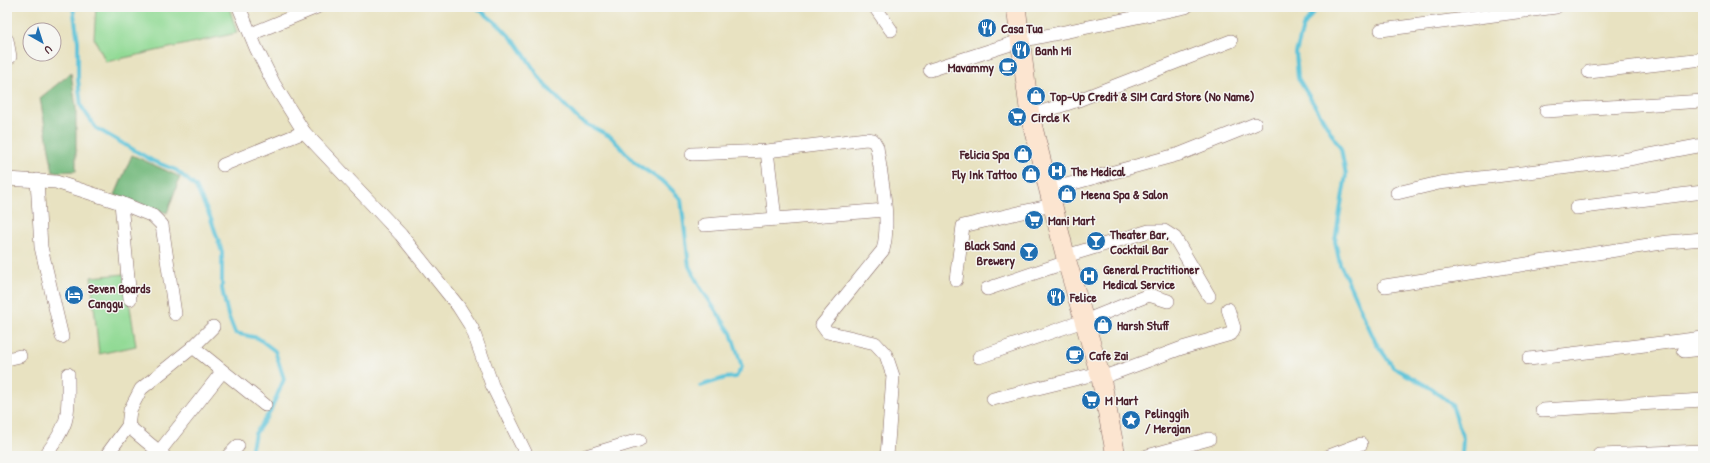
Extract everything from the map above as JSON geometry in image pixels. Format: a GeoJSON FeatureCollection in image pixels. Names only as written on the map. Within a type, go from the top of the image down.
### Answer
{"type":"FeatureCollection","features":[{"type":"Feature","properties":{"kind":"street"},"geometry":{"type":"LineString","coordinates":[[239,7],[256,48],[274,84],[304,132],[401,235],[458,306],[472,328],[492,385],[527,456]]}},
{"type":"Feature","properties":{"kind":"street"},"geometry":{"type":"LineString","coordinates":[[251,34],[317,7]]}},
{"type":"Feature","properties":{"kind":"street"},"geometry":{"type":"LineString","coordinates":[[875,7],[891,30]]}},
{"type":"Feature","properties":{"kind":"street"},"geometry":{"type":"LineString","coordinates":[[1016,7],[1030,116],[1066,259],[1100,375],[1116,456]]}},
{"type":"Feature","properties":{"kind":"street"},"geometry":{"type":"LineString","coordinates":[[930,70],[1020,41],[1186,7]]}},
{"type":"Feature","properties":{"kind":"street"},"geometry":{"type":"LineString","coordinates":[[1381,30],[1556,7]]}},
{"type":"Feature","properties":{"kind":"street"},"geometry":{"type":"LineString","coordinates":[[7,40],[10,57]]}},
{"type":"Feature","properties":{"kind":"street"},"geometry":{"type":"LineString","coordinates":[[1030,116],[1081,99],[1231,42]]}},
{"type":"Feature","properties":{"kind":"street"},"geometry":{"type":"LineString","coordinates":[[1589,72],[1703,59]]}},
{"type":"Feature","properties":{"kind":"street"},"geometry":{"type":"LineString","coordinates":[[1546,111],[1703,101]]}},
{"type":"Feature","properties":{"kind":"street"},"geometry":{"type":"LineString","coordinates":[[956,280],[963,226],[1180,154],[1255,124]]}},
{"type":"Feature","properties":{"kind":"street"},"geometry":{"type":"LineString","coordinates":[[223,165],[304,132]]}},
{"type":"Feature","properties":{"kind":"street"},"geometry":{"type":"LineString","coordinates":[[692,154],[767,151],[866,138],[873,140],[877,147],[885,210],[886,239],[883,250],[822,325],[827,332],[876,343],[886,355],[893,376],[887,456]]}},
{"type":"Feature","properties":{"kind":"street"},"geometry":{"type":"LineString","coordinates":[[1397,193],[1439,184],[1618,161],[1703,145]]}},
{"type":"Feature","properties":{"kind":"street"},"geometry":{"type":"LineString","coordinates":[[767,151],[775,219]]}},
{"type":"Feature","properties":{"kind":"street"},"geometry":{"type":"LineString","coordinates":[[7,179],[56,182],[121,203],[153,216],[162,225],[175,314]]}},
{"type":"Feature","properties":{"kind":"street"},"geometry":{"type":"LineString","coordinates":[[37,180],[41,247],[62,337]]}},
{"type":"Feature","properties":{"kind":"street"},"geometry":{"type":"LineString","coordinates":[[1576,208],[1703,192]]}},
{"type":"Feature","properties":{"kind":"street"},"geometry":{"type":"LineString","coordinates":[[121,203],[130,299]]}},
{"type":"Feature","properties":{"kind":"street"},"geometry":{"type":"LineString","coordinates":[[704,225],[885,210]]}},
{"type":"Feature","properties":{"kind":"street"},"geometry":{"type":"LineString","coordinates":[[987,289],[1066,259],[1149,231],[1164,231],[1175,238],[1209,296]]}},
{"type":"Feature","properties":{"kind":"street"},"geometry":{"type":"LineString","coordinates":[[1385,286],[1668,242],[1703,239]]}},
{"type":"Feature","properties":{"kind":"street"},"geometry":{"type":"LineString","coordinates":[[979,357],[1085,320],[1149,295],[1168,301]]}},
{"type":"Feature","properties":{"kind":"street"},"geometry":{"type":"LineString","coordinates":[[993,399],[1100,375],[1182,348],[1231,334],[1234,328],[1228,309]]}},
{"type":"Feature","properties":{"kind":"street"},"geometry":{"type":"LineString","coordinates":[[106,456],[128,426],[130,410],[141,389],[194,346],[212,327]]}},
{"type":"Feature","properties":{"kind":"street"},"geometry":{"type":"LineString","coordinates":[[1529,359],[1703,338]]}},
{"type":"Feature","properties":{"kind":"street"},"geometry":{"type":"LineString","coordinates":[[194,346],[222,372],[265,405]]}},
{"type":"Feature","properties":{"kind":"street"},"geometry":{"type":"LineString","coordinates":[[1684,351],[1703,349]]}},
{"type":"Feature","properties":{"kind":"street"},"geometry":{"type":"LineString","coordinates":[[7,359],[20,356]]}},
{"type":"Feature","properties":{"kind":"street"},"geometry":{"type":"LineString","coordinates":[[128,426],[162,454],[222,372]]}},
{"type":"Feature","properties":{"kind":"street"},"geometry":{"type":"LineString","coordinates":[[45,456],[60,436],[68,415],[68,374]]}},
{"type":"Feature","properties":{"kind":"street"},"geometry":{"type":"LineString","coordinates":[[1542,410],[1703,400]]}},
{"type":"Feature","properties":{"kind":"street"},"geometry":{"type":"LineString","coordinates":[[1147,456],[1209,439]]}},
{"type":"Feature","properties":{"kind":"street"},"geometry":{"type":"LineString","coordinates":[[586,456],[639,440]]}},
{"type":"Feature","properties":{"kind":"street"},"geometry":{"type":"LineString","coordinates":[[1329,456],[1361,444]]}},
{"type":"Feature","properties":{"kind":"street"},"geometry":{"type":"LineString","coordinates":[[228,456],[238,446]]}},
{"type":"Feature","properties":{"kind":"street"},"geometry":{"type":"LineString","coordinates":[[1600,455],[1703,451]]}},
{"type":"Feature","properties":{"kind":"green space"},"geometry":{"type":"Polygon","coordinates":[[[96,7],[229,7],[237,33],[106,62],[94,38],[96,7]]]}},
{"type":"Feature","properties":{"kind":"green space"},"geometry":{"type":"Polygon","coordinates":[[[71,73],[76,108],[76,171],[53,172],[40,98],[71,73]]]}},
{"type":"Feature","properties":{"kind":"green space"},"geometry":{"type":"Polygon","coordinates":[[[132,155],[180,177],[167,213],[115,195],[132,155]]]}},
{"type":"Feature","properties":{"kind":"green space"},"geometry":{"type":"Polygon","coordinates":[[[125,274],[136,346],[99,354],[91,277],[125,274]]]}},
{"type":"Feature","properties":{"kind":"waterway"},"geometry":{"type":"LineString","coordinates":[[73,7],[78,41],[78,79],[81,106],[96,128],[153,161],[176,170],[196,187],[211,219],[222,252],[222,289],[228,315],[235,333],[258,338],[275,351],[284,379],[270,412],[255,434],[250,456]]}},
{"type":"Feature","properties":{"kind":"waterway"},"geometry":{"type":"LineString","coordinates":[[476,7],[500,26],[517,44],[544,84],[579,120],[611,137],[635,163],[665,183],[681,199],[689,266],[700,287],[731,333],[742,367],[736,377],[725,378],[700,386]]}},
{"type":"Feature","properties":{"kind":"waterway"},"geometry":{"type":"LineString","coordinates":[[1320,7],[1315,10],[1303,27],[1296,53],[1298,78],[1341,149],[1346,175],[1335,241],[1340,264],[1376,343],[1393,367],[1432,389],[1452,405],[1463,438],[1462,456]]}},
{"type":"Feature","properties":{"kind":"place","name":"Casa Tua"},"geometry":{"type":"Point","coordinates":[987,28]}},
{"type":"Feature","properties":{"kind":"place","name":"Banh Mi"},"geometry":{"type":"Point","coordinates":[1021,50]}},
{"type":"Feature","properties":{"kind":"place","name":"Mavammy"},"geometry":{"type":"Point","coordinates":[1008,67]}},
{"type":"Feature","properties":{"kind":"place","name":"Top-Up Credit & SIM Card Store (No Name)"},"geometry":{"type":"Point","coordinates":[1036,96]}},
{"type":"Feature","properties":{"kind":"place","name":"Circle K"},"geometry":{"type":"Point","coordinates":[1017,117]}},
{"type":"Feature","properties":{"kind":"place","name":"Felicia Spa"},"geometry":{"type":"Point","coordinates":[1023,154]}},
{"type":"Feature","properties":{"kind":"place","name":"The Medical"},"geometry":{"type":"Point","coordinates":[1057,171]}},
{"type":"Feature","properties":{"kind":"place","name":"Fly Ink Tattoo"},"geometry":{"type":"Point","coordinates":[1031,174]}},
{"type":"Feature","properties":{"kind":"place","name":"Meena Spa & Salon"},"geometry":{"type":"Point","coordinates":[1067,194]}},
{"type":"Feature","properties":{"kind":"place","name":"Mani Mart"},"geometry":{"type":"Point","coordinates":[1034,220]}},
{"type":"Feature","properties":{"kind":"place","name":"Theater Bar, Cocktail Bar"},"geometry":{"type":"Point","coordinates":[1096,241]}},
{"type":"Feature","properties":{"kind":"place","name":"Black Sand Brewery"},"geometry":{"type":"Point","coordinates":[1029,252]}},
{"type":"Feature","properties":{"kind":"place","name":"General Practitioner Medical Service"},"geometry":{"type":"Point","coordinates":[1089,276]}},
{"type":"Feature","properties":{"kind":"place","name":"Seven Boards Canggu"},"geometry":{"type":"Point","coordinates":[74,295]}},
{"type":"Feature","properties":{"kind":"place","name":"Felice"},"geometry":{"type":"Point","coordinates":[1056,297]}},
{"type":"Feature","properties":{"kind":"place","name":"Harsh Stuff"},"geometry":{"type":"Point","coordinates":[1103,325]}},
{"type":"Feature","properties":{"kind":"place","name":"Cafe Zai"},"geometry":{"type":"Point","coordinates":[1075,355]}},
{"type":"Feature","properties":{"kind":"place","name":"M Mart"},"geometry":{"type":"Point","coordinates":[1091,400]}},
{"type":"Feature","properties":{"kind":"place","name":"Pelinggih / Merajan"},"geometry":{"type":"Point","coordinates":[1131,420]}}]}
